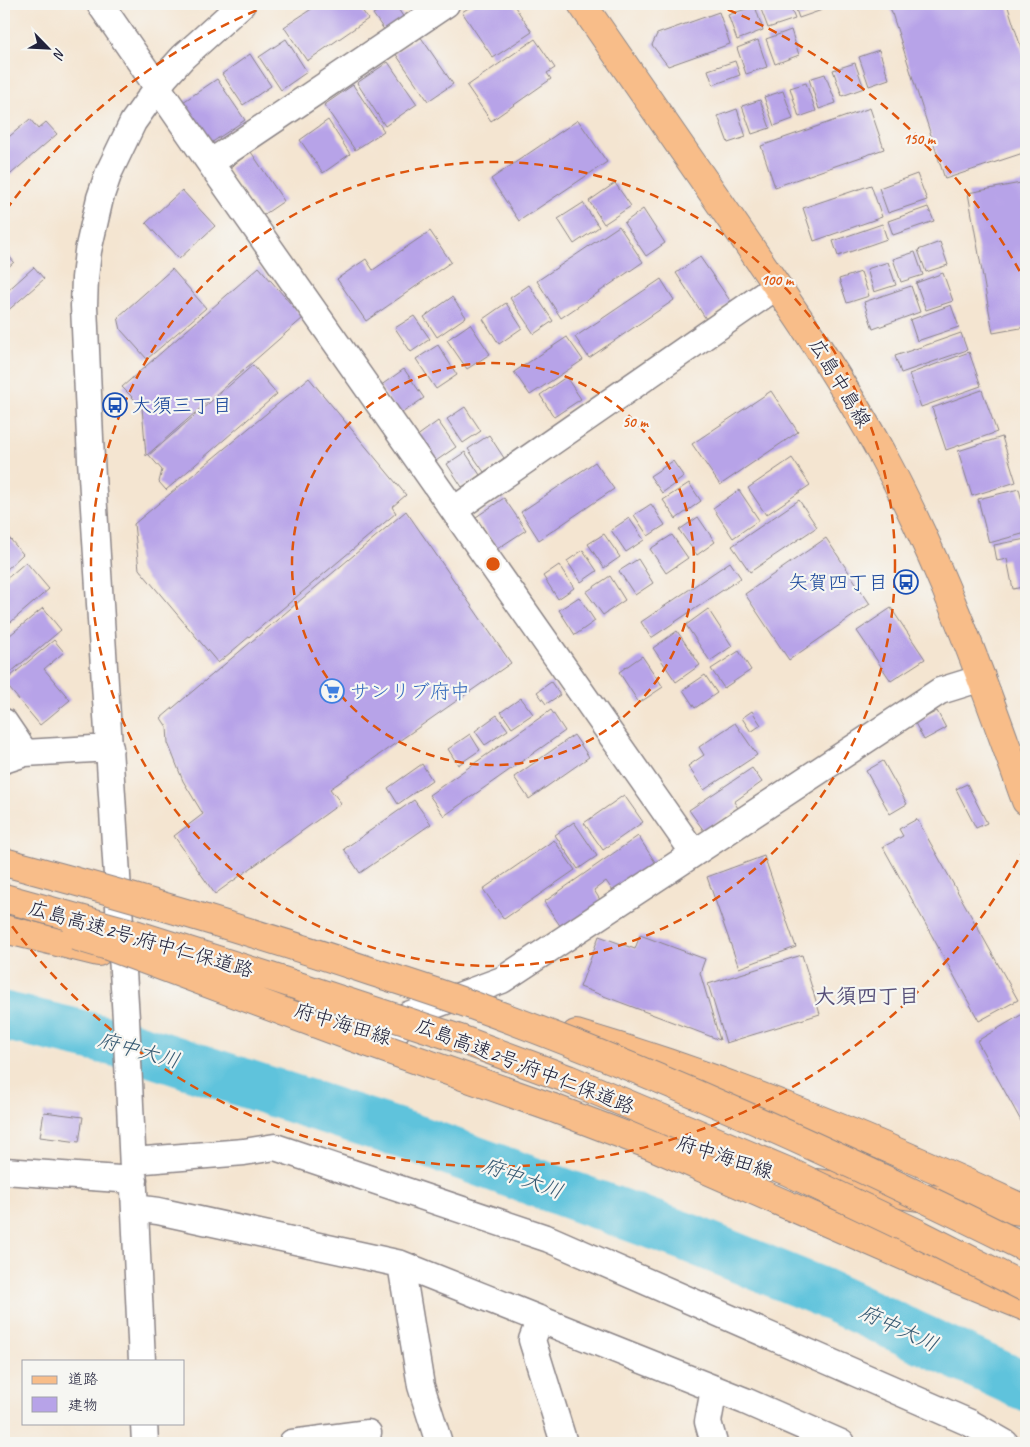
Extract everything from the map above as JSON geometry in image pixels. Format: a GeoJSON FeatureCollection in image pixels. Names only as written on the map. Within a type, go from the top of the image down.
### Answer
{"type":"FeatureCollection","features":[{"type":"Feature","properties":{"kind":"main road","name":"広島中島線"},"geometry":{"type":"LineString","coordinates":[[582,4],[800,319],[844,387],[898,485],[953,602],[1026,801]]}},
{"type":"Feature","properties":{"kind":"main road","name":"広島高速2号;府中仁保道路"},"geometry":{"type":"LineString","coordinates":[[4,862],[146,901],[282,942],[476,1006],[689,1090],[829,1153],[1026,1248]]}},
{"type":"Feature","properties":{"kind":"main road","name":"広島高速2号;府中仁保道路"},"geometry":{"type":"LineString","coordinates":[[4,898],[138,935],[270,977],[463,1040],[568,1079],[789,1172],[1026,1288]]}},
{"type":"Feature","properties":{"kind":"main road"},"geometry":{"type":"LineString","coordinates":[[4,914],[105,945],[650,1145],[950,1276],[1026,1307]]}},
{"type":"Feature","properties":{"kind":"main road","name":"府中海田線"},"geometry":{"type":"LineString","coordinates":[[4,929],[123,959],[391,1038],[615,1121],[792,1179],[1026,1211]]}},
{"type":"Feature","properties":{"kind":"main road"},"geometry":{"type":"LineString","coordinates":[[476,1006],[631,1050],[705,1076],[797,1111],[978,1188],[1026,1211]]}},
{"type":"Feature","properties":{"kind":"street"},"geometry":{"type":"LineString","coordinates":[[100,4],[694,853]]}},
{"type":"Feature","properties":{"kind":"street"},"geometry":{"type":"LineString","coordinates":[[142,1360],[123,959],[91,460],[84,306],[85,278],[93,224],[100,198],[133,122],[165,77],[183,57],[242,4]]}},
{"type":"Feature","properties":{"kind":"street"},"geometry":{"type":"LineString","coordinates":[[210,163],[446,4]]}},
{"type":"Feature","properties":{"kind":"street"},"geometry":{"type":"LineString","coordinates":[[454,510],[777,286]]}},
{"type":"Feature","properties":{"kind":"street"},"geometry":{"type":"LineString","coordinates":[[391,1038],[408,1015],[502,980],[940,691],[982,678]]}},
{"type":"Feature","properties":{"kind":"street"},"geometry":{"type":"LineString","coordinates":[[4,722],[14,757],[110,748]]}},
{"type":"Feature","properties":{"kind":"street"},"geometry":{"type":"LineString","coordinates":[[4,1171],[133,1170],[274,1147],[549,1239],[970,1423],[1005,1443]]}},
{"type":"Feature","properties":{"kind":"street"},"geometry":{"type":"LineString","coordinates":[[135,1208],[158,1211],[401,1264],[714,1389],[842,1443]]}},
{"type":"Feature","properties":{"kind":"street"},"geometry":{"type":"LineString","coordinates":[[401,1264],[421,1386],[439,1443]]}},
{"type":"Feature","properties":{"kind":"street"},"geometry":{"type":"LineString","coordinates":[[540,1319],[532,1340],[564,1443]]}},
{"type":"Feature","properties":{"kind":"street"},"geometry":{"type":"LineString","coordinates":[[714,1389],[708,1422],[714,1443]]}},
{"type":"Feature","properties":{"kind":"street"},"geometry":{"type":"LineString","coordinates":[[144,1424],[145,1443]]}},
{"type":"Feature","properties":{"kind":"street"},"geometry":{"type":"LineString","coordinates":[[292,1443],[331,1441],[368,1433]]}},
{"type":"Feature","properties":{"kind":"building"},"geometry":{"type":"Polygon","coordinates":[[[319,4],[358,4],[368,19],[307,61],[284,27],[319,4]]]}},
{"type":"Feature","properties":{"kind":"building"},"geometry":{"type":"Polygon","coordinates":[[[366,4],[383,4],[372,12],[366,4]]]}},
{"type":"Feature","properties":{"kind":"building"},"geometry":{"type":"Polygon","coordinates":[[[388,4],[395,4],[404,18],[385,31],[373,14],[388,4]]]}},
{"type":"Feature","properties":{"kind":"building"},"geometry":{"type":"Polygon","coordinates":[[[475,4],[513,4],[532,32],[493,58],[462,12],[475,4]]]}},
{"type":"Feature","properties":{"kind":"building"},"geometry":{"type":"Polygon","coordinates":[[[759,4],[789,4],[795,19],[768,28],[759,4]]]}},
{"type":"Feature","properties":{"kind":"building"},"geometry":{"type":"Polygon","coordinates":[[[794,4],[820,4],[822,10],[799,18],[794,4]]]}},
{"type":"Feature","properties":{"kind":"building"},"geometry":{"type":"Polygon","coordinates":[[[889,4],[1007,4],[1026,63],[1026,152],[945,179],[889,4]]]}},
{"type":"Feature","properties":{"kind":"building"},"geometry":{"type":"Polygon","coordinates":[[[755,6],[763,30],[737,40],[728,15],[755,6]]]}},
{"type":"Feature","properties":{"kind":"building"},"geometry":{"type":"Polygon","coordinates":[[[719,12],[730,44],[668,66],[652,45],[657,34],[719,12]]]}},
{"type":"Feature","properties":{"kind":"building"},"geometry":{"type":"Polygon","coordinates":[[[791,30],[799,55],[775,64],[766,39],[791,30]]]}},
{"type":"Feature","properties":{"kind":"building"},"geometry":{"type":"Polygon","coordinates":[[[420,36],[453,84],[428,101],[395,53],[420,36]]]}},
{"type":"Feature","properties":{"kind":"building"},"geometry":{"type":"Polygon","coordinates":[[[286,39],[307,72],[281,90],[259,57],[286,39]]]}},
{"type":"Feature","properties":{"kind":"building"},"geometry":{"type":"Polygon","coordinates":[[[535,39],[555,68],[547,73],[551,79],[491,121],[467,86],[535,39]]]}},
{"type":"Feature","properties":{"kind":"building"},"geometry":{"type":"Polygon","coordinates":[[[758,40],[767,67],[746,74],[737,48],[758,40]]]}},
{"type":"Feature","properties":{"kind":"building"},"geometry":{"type":"Polygon","coordinates":[[[879,50],[889,79],[869,86],[859,57],[879,50]]]}},
{"type":"Feature","properties":{"kind":"building"},"geometry":{"type":"Polygon","coordinates":[[[250,54],[271,86],[243,105],[222,74],[250,54]]]}},
{"type":"Feature","properties":{"kind":"building"},"geometry":{"type":"Polygon","coordinates":[[[735,61],[740,75],[713,85],[708,70],[735,61]]]}},
{"type":"Feature","properties":{"kind":"building"},"geometry":{"type":"Polygon","coordinates":[[[388,62],[417,104],[385,126],[357,83],[388,62]]]}},
{"type":"Feature","properties":{"kind":"building"},"geometry":{"type":"Polygon","coordinates":[[[855,63],[864,88],[842,96],[833,70],[855,63]]]}},
{"type":"Feature","properties":{"kind":"building"},"geometry":{"type":"Polygon","coordinates":[[[825,74],[836,103],[819,109],[809,79],[825,74]]]}},
{"type":"Feature","properties":{"kind":"building"},"geometry":{"type":"Polygon","coordinates":[[[217,79],[245,120],[211,143],[183,102],[217,79]]]}},
{"type":"Feature","properties":{"kind":"building"},"geometry":{"type":"Polygon","coordinates":[[[806,83],[816,111],[799,117],[790,88],[806,83]]]}},
{"type":"Feature","properties":{"kind":"building"},"geometry":{"type":"Polygon","coordinates":[[[353,85],[384,131],[355,150],[324,105],[353,85]]]}},
{"type":"Feature","properties":{"kind":"building"},"geometry":{"type":"Polygon","coordinates":[[[783,91],[793,119],[774,126],[764,97],[783,91]]]}},
{"type":"Feature","properties":{"kind":"building"},"geometry":{"type":"Polygon","coordinates":[[[760,100],[770,128],[752,134],[742,106],[760,100]]]}},
{"type":"Feature","properties":{"kind":"building"},"geometry":{"type":"Polygon","coordinates":[[[870,108],[884,149],[775,187],[761,146],[870,108]]]}},
{"type":"Feature","properties":{"kind":"building"},"geometry":{"type":"Polygon","coordinates":[[[737,109],[746,137],[728,143],[718,116],[737,109]]]}},
{"type":"Feature","properties":{"kind":"building"},"geometry":{"type":"Polygon","coordinates":[[[30,119],[38,129],[46,122],[57,134],[4,180],[4,141],[30,119]]]}},
{"type":"Feature","properties":{"kind":"building"},"geometry":{"type":"Polygon","coordinates":[[[328,120],[350,154],[323,173],[300,140],[328,120]]]}},
{"type":"Feature","properties":{"kind":"building"},"geometry":{"type":"Polygon","coordinates":[[[578,120],[607,162],[519,221],[491,179],[578,120]]]}},
{"type":"Feature","properties":{"kind":"building"},"geometry":{"type":"Polygon","coordinates":[[[251,152],[284,201],[262,216],[229,168],[251,152]]]}},
{"type":"Feature","properties":{"kind":"building"},"geometry":{"type":"Polygon","coordinates":[[[917,174],[927,200],[888,213],[879,188],[917,174]]]}},
{"type":"Feature","properties":{"kind":"building"},"geometry":{"type":"Polygon","coordinates":[[[1026,182],[1026,327],[993,333],[968,193],[1026,182]]]}},
{"type":"Feature","properties":{"kind":"building"},"geometry":{"type":"Polygon","coordinates":[[[615,183],[631,206],[604,224],[589,201],[615,183]]]}},
{"type":"Feature","properties":{"kind":"building"},"geometry":{"type":"Polygon","coordinates":[[[871,185],[882,217],[814,241],[803,208],[871,185]]]}},
{"type":"Feature","properties":{"kind":"building"},"geometry":{"type":"Polygon","coordinates":[[[182,190],[215,226],[179,259],[146,223],[182,190]]]}},
{"type":"Feature","properties":{"kind":"building"},"geometry":{"type":"Polygon","coordinates":[[[583,203],[599,227],[574,244],[558,219],[583,203]]]}},
{"type":"Feature","properties":{"kind":"building"},"geometry":{"type":"Polygon","coordinates":[[[928,207],[934,221],[893,235],[888,221],[928,207]]]}},
{"type":"Feature","properties":{"kind":"building"},"geometry":{"type":"Polygon","coordinates":[[[643,209],[665,243],[646,256],[624,223],[643,209]]]}},
{"type":"Feature","properties":{"kind":"building"},"geometry":{"type":"Polygon","coordinates":[[[882,224],[887,239],[838,256],[833,241],[882,224]]]}},
{"type":"Feature","properties":{"kind":"building"},"geometry":{"type":"Polygon","coordinates":[[[619,226],[643,262],[561,318],[537,281],[619,226]]]}},
{"type":"Feature","properties":{"kind":"building"},"geometry":{"type":"Polygon","coordinates":[[[430,231],[451,262],[366,321],[337,279],[366,259],[373,270],[430,231]]]}},
{"type":"Feature","properties":{"kind":"building"},"geometry":{"type":"Polygon","coordinates":[[[940,242],[948,265],[926,272],[918,250],[940,242]]]}},
{"type":"Feature","properties":{"kind":"building"},"geometry":{"type":"Polygon","coordinates":[[[4,250],[14,262],[4,271],[4,250]]]}},
{"type":"Feature","properties":{"kind":"building"},"geometry":{"type":"Polygon","coordinates":[[[915,252],[923,275],[901,282],[893,259],[915,252]]]}},
{"type":"Feature","properties":{"kind":"building"},"geometry":{"type":"Polygon","coordinates":[[[700,257],[731,302],[706,319],[676,273],[700,257]]]}},
{"type":"Feature","properties":{"kind":"building"},"geometry":{"type":"Polygon","coordinates":[[[888,262],[896,285],[874,292],[867,269],[888,262]]]}},
{"type":"Feature","properties":{"kind":"building"},"geometry":{"type":"Polygon","coordinates":[[[34,267],[44,279],[4,314],[4,294],[34,267]]]}},
{"type":"Feature","properties":{"kind":"building"},"geometry":{"type":"Polygon","coordinates":[[[259,267],[303,318],[146,456],[142,407],[122,387],[259,267]]]}},
{"type":"Feature","properties":{"kind":"building"},"geometry":{"type":"Polygon","coordinates":[[[172,269],[206,308],[147,359],[121,330],[118,317],[172,269]]]}},
{"type":"Feature","properties":{"kind":"building"},"geometry":{"type":"Polygon","coordinates":[[[861,272],[869,296],[847,303],[839,279],[861,272]]]}},
{"type":"Feature","properties":{"kind":"building"},"geometry":{"type":"Polygon","coordinates":[[[943,273],[953,301],[926,310],[916,283],[943,273]]]}},
{"type":"Feature","properties":{"kind":"building"},"geometry":{"type":"Polygon","coordinates":[[[661,279],[674,300],[589,358],[575,337],[661,279]]]}},
{"type":"Feature","properties":{"kind":"building"},"geometry":{"type":"Polygon","coordinates":[[[529,285],[553,321],[534,334],[510,298],[529,285]]]}},
{"type":"Feature","properties":{"kind":"building"},"geometry":{"type":"Polygon","coordinates":[[[911,286],[920,312],[873,329],[864,302],[911,286]]]}},
{"type":"Feature","properties":{"kind":"building"},"geometry":{"type":"Polygon","coordinates":[[[452,297],[466,317],[437,337],[424,317],[452,297]]]}},
{"type":"Feature","properties":{"kind":"building"},"geometry":{"type":"Polygon","coordinates":[[[506,303],[522,328],[499,344],[483,319],[506,303]]]}},
{"type":"Feature","properties":{"kind":"building"},"geometry":{"type":"Polygon","coordinates":[[[951,305],[959,327],[917,341],[910,320],[951,305]]]}},
{"type":"Feature","properties":{"kind":"building"},"geometry":{"type":"Polygon","coordinates":[[[414,316],[430,339],[411,352],[395,328],[414,316]]]}},
{"type":"Feature","properties":{"kind":"building"},"geometry":{"type":"Polygon","coordinates":[[[470,324],[490,354],[467,369],[447,340],[470,324]]]}},
{"type":"Feature","properties":{"kind":"building"},"geometry":{"type":"Polygon","coordinates":[[[961,333],[967,350],[901,373],[895,356],[961,333]]]}},
{"type":"Feature","properties":{"kind":"building"},"geometry":{"type":"Polygon","coordinates":[[[567,337],[583,360],[530,395],[514,372],[567,337]]]}},
{"type":"Feature","properties":{"kind":"building"},"geometry":{"type":"Polygon","coordinates":[[[438,345],[457,375],[436,389],[416,359],[438,345]]]}},
{"type":"Feature","properties":{"kind":"building"},"geometry":{"type":"Polygon","coordinates":[[[969,352],[981,386],[921,407],[909,374],[969,352]]]}},
{"type":"Feature","properties":{"kind":"building"},"geometry":{"type":"Polygon","coordinates":[[[253,365],[277,394],[166,490],[159,482],[162,470],[149,455],[253,365]]]}},
{"type":"Feature","properties":{"kind":"building"},"geometry":{"type":"Polygon","coordinates":[[[404,369],[424,398],[399,415],[380,386],[404,369]]]}},
{"type":"Feature","properties":{"kind":"building"},"geometry":{"type":"Polygon","coordinates":[[[566,377],[581,399],[554,417],[540,395],[566,377]]]}},
{"type":"Feature","properties":{"kind":"building"},"geometry":{"type":"Polygon","coordinates":[[[309,378],[406,495],[392,507],[396,513],[218,663],[139,569],[134,524],[309,378]]]}},
{"type":"Feature","properties":{"kind":"building"},"geometry":{"type":"Polygon","coordinates":[[[982,390],[997,432],[946,450],[932,408],[982,390]]]}},
{"type":"Feature","properties":{"kind":"building"},"geometry":{"type":"Polygon","coordinates":[[[771,391],[798,432],[720,485],[692,444],[771,391]]]}},
{"type":"Feature","properties":{"kind":"building"},"geometry":{"type":"Polygon","coordinates":[[[465,407],[481,431],[463,443],[447,419],[465,407]]]}},
{"type":"Feature","properties":{"kind":"building"},"geometry":{"type":"Polygon","coordinates":[[[438,421],[456,447],[433,463],[416,437],[438,421]]]}},
{"type":"Feature","properties":{"kind":"building"},"geometry":{"type":"Polygon","coordinates":[[[489,435],[504,458],[484,472],[468,449],[489,435]]]}},
{"type":"Feature","properties":{"kind":"building"},"geometry":{"type":"Polygon","coordinates":[[[1002,437],[1016,482],[972,496],[958,451],[1002,437]]]}},
{"type":"Feature","properties":{"kind":"building"},"geometry":{"type":"Polygon","coordinates":[[[465,452],[480,475],[462,487],[447,464],[465,452]]]}},
{"type":"Feature","properties":{"kind":"building"},"geometry":{"type":"Polygon","coordinates":[[[792,458],[810,485],[766,515],[748,488],[792,458]]]}},
{"type":"Feature","properties":{"kind":"building"},"geometry":{"type":"Polygon","coordinates":[[[673,461],[684,477],[662,493],[650,476],[673,461]]]}},
{"type":"Feature","properties":{"kind":"building"},"geometry":{"type":"Polygon","coordinates":[[[595,462],[614,489],[539,540],[521,512],[595,462]]]}},
{"type":"Feature","properties":{"kind":"building"},"geometry":{"type":"Polygon","coordinates":[[[689,483],[701,501],[676,519],[663,500],[689,483]]]}},
{"type":"Feature","properties":{"kind":"building"},"geometry":{"type":"Polygon","coordinates":[[[1019,489],[1026,518],[1026,533],[989,543],[978,499],[1019,489]]]}},
{"type":"Feature","properties":{"kind":"building"},"geometry":{"type":"Polygon","coordinates":[[[739,490],[759,520],[733,538],[713,508],[739,490]]]}},
{"type":"Feature","properties":{"kind":"building"},"geometry":{"type":"Polygon","coordinates":[[[504,498],[526,530],[497,549],[476,517],[504,498]]]}},
{"type":"Feature","properties":{"kind":"building"},"geometry":{"type":"Polygon","coordinates":[[[799,500],[817,527],[750,572],[732,546],[799,500]]]}},
{"type":"Feature","properties":{"kind":"building"},"geometry":{"type":"Polygon","coordinates":[[[651,504],[665,525],[648,536],[634,515],[651,504]]]}},
{"type":"Feature","properties":{"kind":"building","name":"サンリブ府中"},"geometry":{"type":"Polygon","coordinates":[[[406,511],[511,663],[330,789],[341,803],[215,894],[174,836],[203,814],[183,781],[168,743],[167,727],[161,718],[406,511]]]}},
{"type":"Feature","properties":{"kind":"building"},"geometry":{"type":"Polygon","coordinates":[[[698,517],[715,542],[697,555],[679,530],[698,517]]]}},
{"type":"Feature","properties":{"kind":"building"},"geometry":{"type":"Polygon","coordinates":[[[629,518],[644,540],[626,552],[611,530],[629,518]]]}},
{"type":"Feature","properties":{"kind":"building"},"geometry":{"type":"Polygon","coordinates":[[[4,532],[23,554],[4,572],[4,532]]]}},
{"type":"Feature","properties":{"kind":"building"},"geometry":{"type":"Polygon","coordinates":[[[604,534],[620,557],[604,568],[588,544],[604,534]]]}},
{"type":"Feature","properties":{"kind":"building"},"geometry":{"type":"Polygon","coordinates":[[[672,535],[688,558],[666,573],[650,549],[672,535]]]}},
{"type":"Feature","properties":{"kind":"building"},"geometry":{"type":"Polygon","coordinates":[[[826,538],[870,604],[789,660],[745,594],[826,538]]]}},
{"type":"Feature","properties":{"kind":"building"},"geometry":{"type":"Polygon","coordinates":[[[1026,539],[1026,591],[1024,592],[1023,587],[1013,589],[1007,559],[997,561],[994,545],[1026,539]]]}},
{"type":"Feature","properties":{"kind":"building"},"geometry":{"type":"Polygon","coordinates":[[[583,550],[597,571],[581,582],[567,561],[583,550]]]}},
{"type":"Feature","properties":{"kind":"building"},"geometry":{"type":"Polygon","coordinates":[[[638,559],[653,583],[635,595],[619,571],[638,559]]]}},
{"type":"Feature","properties":{"kind":"building"},"geometry":{"type":"Polygon","coordinates":[[[26,562],[49,589],[4,628],[4,581],[26,562]]]}},
{"type":"Feature","properties":{"kind":"building"},"geometry":{"type":"Polygon","coordinates":[[[730,562],[741,578],[651,638],[641,622],[730,562]]]}},
{"type":"Feature","properties":{"kind":"building"},"geometry":{"type":"Polygon","coordinates":[[[559,565],[574,588],[558,599],[543,576],[559,565]]]}},
{"type":"Feature","properties":{"kind":"building"},"geometry":{"type":"Polygon","coordinates":[[[610,576],[625,600],[603,615],[586,592],[610,576]]]}},
{"type":"Feature","properties":{"kind":"building"},"geometry":{"type":"Polygon","coordinates":[[[579,597],[595,621],[575,635],[559,610],[579,597]]]}},
{"type":"Feature","properties":{"kind":"building"},"geometry":{"type":"Polygon","coordinates":[[[43,608],[61,630],[4,678],[4,640],[43,608]]]}},
{"type":"Feature","properties":{"kind":"building"},"geometry":{"type":"Polygon","coordinates":[[[891,608],[925,659],[891,681],[857,631],[891,608]]]}},
{"type":"Feature","properties":{"kind":"building"},"geometry":{"type":"Polygon","coordinates":[[[708,609],[732,646],[710,661],[686,625],[708,609]]]}},
{"type":"Feature","properties":{"kind":"building"},"geometry":{"type":"Polygon","coordinates":[[[677,631],[700,665],[676,682],[653,648],[677,631]]]}},
{"type":"Feature","properties":{"kind":"building"},"geometry":{"type":"Polygon","coordinates":[[[54,640],[64,652],[44,669],[70,700],[40,725],[4,682],[54,640]]]}},
{"type":"Feature","properties":{"kind":"building"},"geometry":{"type":"Polygon","coordinates":[[[739,651],[751,670],[724,688],[711,669],[739,651]]]}},
{"type":"Feature","properties":{"kind":"building"},"geometry":{"type":"Polygon","coordinates":[[[642,656],[663,687],[639,703],[619,672],[642,656]]]}},
{"type":"Feature","properties":{"kind":"building"},"geometry":{"type":"Polygon","coordinates":[[[705,675],[717,693],[695,708],[683,690],[705,675]]]}},
{"type":"Feature","properties":{"kind":"building"},"geometry":{"type":"Polygon","coordinates":[[[551,682],[560,695],[546,704],[537,692],[551,682]]]}},
{"type":"Feature","properties":{"kind":"building"},"geometry":{"type":"Polygon","coordinates":[[[521,698],[533,714],[512,728],[501,712],[521,698]]]}},
{"type":"Feature","properties":{"kind":"building"},"geometry":{"type":"Polygon","coordinates":[[[551,710],[565,731],[444,816],[429,795],[551,710]]]}},
{"type":"Feature","properties":{"kind":"building"},"geometry":{"type":"Polygon","coordinates":[[[752,711],[761,725],[751,732],[742,718],[752,711]]]}},
{"type":"Feature","properties":{"kind":"building"},"geometry":{"type":"Polygon","coordinates":[[[937,711],[946,728],[924,740],[915,723],[937,711]]]}},
{"type":"Feature","properties":{"kind":"building"},"geometry":{"type":"Polygon","coordinates":[[[497,715],[508,730],[485,745],[475,731],[497,715]]]}},
{"type":"Feature","properties":{"kind":"building"},"geometry":{"type":"Polygon","coordinates":[[[735,723],[757,755],[704,790],[688,766],[704,755],[699,747],[735,723]]]}},
{"type":"Feature","properties":{"kind":"building"},"geometry":{"type":"Polygon","coordinates":[[[470,734],[480,750],[458,765],[448,749],[470,734]]]}},
{"type":"Feature","properties":{"kind":"building"},"geometry":{"type":"Polygon","coordinates":[[[574,735],[589,757],[529,799],[514,777],[574,735]]]}},
{"type":"Feature","properties":{"kind":"building"},"geometry":{"type":"Polygon","coordinates":[[[883,761],[907,804],[890,814],[866,771],[883,761]]]}},
{"type":"Feature","properties":{"kind":"building"},"geometry":{"type":"Polygon","coordinates":[[[422,764],[432,780],[398,804],[388,788],[422,764]]]}},
{"type":"Feature","properties":{"kind":"building"},"geometry":{"type":"Polygon","coordinates":[[[752,768],[762,782],[734,802],[738,808],[704,831],[689,810],[752,768]]]}},
{"type":"Feature","properties":{"kind":"building"},"geometry":{"type":"Polygon","coordinates":[[[967,784],[987,823],[976,828],[956,789],[967,784]]]}},
{"type":"Feature","properties":{"kind":"building"},"geometry":{"type":"Polygon","coordinates":[[[624,795],[643,822],[603,850],[584,823],[624,795]]]}},
{"type":"Feature","properties":{"kind":"building"},"geometry":{"type":"Polygon","coordinates":[[[414,800],[431,824],[360,873],[344,849],[414,800]]]}},
{"type":"Feature","properties":{"kind":"building"},"geometry":{"type":"Polygon","coordinates":[[[917,819],[1018,1000],[979,1021],[883,847],[903,836],[899,829],[917,819]]]}},
{"type":"Feature","properties":{"kind":"building"},"geometry":{"type":"Polygon","coordinates":[[[574,822],[597,856],[578,869],[555,835],[574,822]]]}},
{"type":"Feature","properties":{"kind":"building"},"geometry":{"type":"Polygon","coordinates":[[[638,836],[657,865],[615,894],[606,881],[594,890],[602,903],[563,930],[544,902],[638,836]]]}},
{"type":"Feature","properties":{"kind":"building"},"geometry":{"type":"Polygon","coordinates":[[[554,840],[575,870],[504,919],[483,889],[554,840]]]}},
{"type":"Feature","properties":{"kind":"building"},"geometry":{"type":"Polygon","coordinates":[[[764,856],[796,947],[739,968],[707,877],[764,856]]]}},
{"type":"Feature","properties":{"kind":"building"},"geometry":{"type":"Polygon","coordinates":[[[640,935],[705,959],[700,973],[720,1040],[580,987],[599,936],[635,949],[640,935]]]}},
{"type":"Feature","properties":{"kind":"building"},"geometry":{"type":"Polygon","coordinates":[[[802,955],[820,1014],[726,1043],[708,984],[802,955]]]}},
{"type":"Feature","properties":{"kind":"building"},"geometry":{"type":"Polygon","coordinates":[[[1026,1012],[1026,1130],[977,1041],[1026,1012]]]}},
{"type":"Feature","properties":{"kind":"building"},"geometry":{"type":"Polygon","coordinates":[[[44,1112],[83,1117],[79,1142],[40,1137],[44,1112]]]}},
{"type":"Feature","properties":{"kind":"waterway","name":"府中大川"},"geometry":{"type":"LineString","coordinates":[[4,1016],[131,1046],[419,1140],[689,1238],[821,1292],[1026,1387]]}},
{"type":"Feature","properties":{"kind":"place","name":"大須三丁目"},"geometry":{"type":"Point","coordinates":[115,405]}},
{"type":"Feature","properties":{"kind":"place","name":"矢賀四丁目"},"geometry":{"type":"Point","coordinates":[906,582]}},
{"type":"Feature","properties":{"kind":"place","name":"サンリブ府中"},"geometry":{"type":"Point","coordinates":[332,691]}},
{"type":"Feature","properties":{"kind":"district","name":"大須四丁目"},"geometry":{"type":"Point","coordinates":[867,996]}}]}
